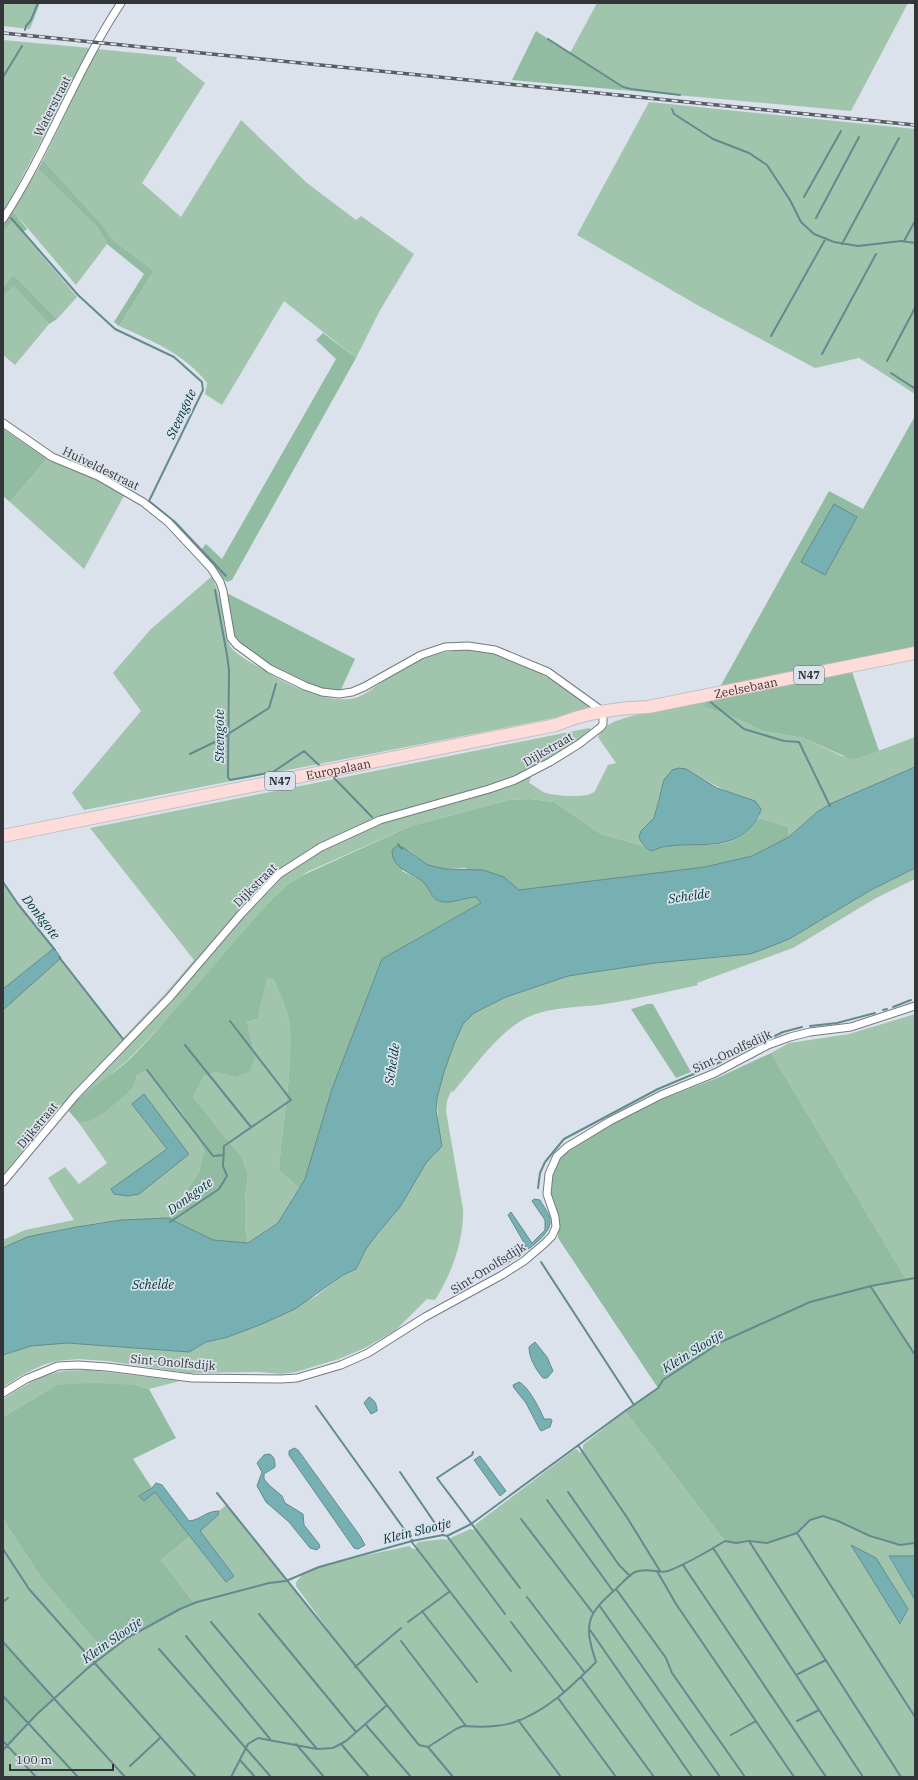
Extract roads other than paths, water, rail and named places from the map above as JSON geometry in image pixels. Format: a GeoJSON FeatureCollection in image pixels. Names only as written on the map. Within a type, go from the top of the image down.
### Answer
{"type":"FeatureCollection","features":[{"type":"Feature","properties":{"kind":"main road","name":"Zeelsebaan"},"geometry":{"type":"LineString","coordinates":[[556,725],[565,726],[602,716],[626,715],[648,707],[915,653]]}},
{"type":"Feature","properties":{"kind":"main road","name":"Europalaan"},"geometry":{"type":"LineString","coordinates":[[3,836],[556,725]]}},
{"type":"Feature","properties":{"kind":"street","name":"Waterstraat"},"geometry":{"type":"LineString","coordinates":[[3,219],[24,186],[101,35],[121,3]]}},
{"type":"Feature","properties":{"kind":"street","name":"Huiveldestraat"},"geometry":{"type":"LineString","coordinates":[[3,423],[52,457],[98,476],[143,502],[168,522],[211,568],[220,582],[223,591],[231,638],[237,645],[270,668],[305,686],[322,692],[339,694],[352,692],[422,655],[445,647],[468,646],[495,650],[548,672],[598,708],[602,716]]}},
{"type":"Feature","properties":{"kind":"street","name":"Dijkstraat"},"geometry":{"type":"LineString","coordinates":[[3,1182],[76,1095],[170,997],[246,908],[279,874],[321,847],[380,820],[489,789],[515,780],[550,762],[580,744],[601,727],[603,724],[602,716]]}},
{"type":"Feature","properties":{"kind":"street","name":"Sint-Onolfsdijk"},"geometry":{"type":"LineString","coordinates":[[3,1394],[26,1379],[58,1366],[78,1365],[107,1367],[192,1378],[282,1379],[297,1378],[313,1374],[347,1362],[368,1353],[424,1317],[502,1275],[524,1261],[544,1244],[552,1236],[556,1227],[555,1217],[547,1194],[546,1185],[557,1156],[567,1147],[610,1121],[661,1095],[715,1073],[768,1045],[810,1032],[851,1027],[915,1006]]}},
{"type":"Feature","properties":{"kind":"water"},"geometry":{"type":"Polygon","coordinates":[[[834,504],[857,517],[825,575],[801,562],[834,504]]]}},
{"type":"Feature","properties":{"kind":"water","name":"Schelde"},"geometry":{"type":"Polygon","coordinates":[[[915,767],[915,868],[871,890],[789,939],[750,954],[655,963],[568,976],[506,997],[474,1013],[463,1024],[454,1044],[437,1098],[436,1111],[442,1146],[426,1163],[400,1207],[366,1249],[356,1269],[343,1275],[295,1309],[228,1337],[206,1342],[189,1352],[67,1343],[31,1346],[3,1355],[3,1248],[27,1237],[76,1227],[121,1220],[168,1218],[213,1240],[248,1243],[278,1223],[305,1179],[332,1089],[382,959],[481,903],[476,897],[448,902],[436,900],[425,884],[400,867],[396,862],[393,857],[392,850],[397,846],[404,848],[428,865],[445,869],[483,870],[504,877],[519,890],[705,867],[752,856],[789,837],[817,812],[830,804],[915,767]]]}},
{"type":"Feature","properties":{"kind":"water"},"geometry":{"type":"Polygon","coordinates":[[[679,768],[686,769],[717,788],[755,801],[761,809],[756,821],[742,835],[723,843],[667,846],[651,851],[649,850],[641,842],[639,837],[641,831],[654,818],[664,780],[672,770],[679,768]]]}},
{"type":"Feature","properties":{"kind":"water"},"geometry":{"type":"Polygon","coordinates":[[[54,948],[61,958],[3,1010],[3,989],[54,948]]]}},
{"type":"Feature","properties":{"kind":"water"},"geometry":{"type":"Polygon","coordinates":[[[144,1094],[188,1155],[139,1194],[128,1196],[114,1194],[111,1189],[167,1149],[132,1104],[144,1094]]]}},
{"type":"Feature","properties":{"kind":"water"},"geometry":{"type":"Polygon","coordinates":[[[534,1199],[540,1200],[548,1214],[550,1223],[548,1229],[537,1242],[499,1268],[497,1265],[526,1246],[508,1215],[511,1212],[532,1243],[545,1230],[545,1220],[532,1201],[534,1199]]]}},
{"type":"Feature","properties":{"kind":"water"},"geometry":{"type":"Polygon","coordinates":[[[535,1342],[547,1357],[553,1371],[547,1378],[543,1378],[535,1368],[529,1351],[529,1347],[535,1342]]]}},
{"type":"Feature","properties":{"kind":"water"},"geometry":{"type":"Polygon","coordinates":[[[519,1382],[530,1393],[544,1419],[551,1419],[552,1421],[550,1427],[541,1431],[526,1403],[514,1388],[513,1385],[519,1382]]]}},
{"type":"Feature","properties":{"kind":"water"},"geometry":{"type":"Polygon","coordinates":[[[369,1397],[374,1401],[377,1409],[377,1411],[371,1414],[364,1403],[369,1397]]]}},
{"type":"Feature","properties":{"kind":"water"},"geometry":{"type":"Polygon","coordinates":[[[294,1448],[298,1450],[365,1545],[358,1549],[354,1548],[289,1455],[289,1451],[294,1448]]]}},
{"type":"Feature","properties":{"kind":"water"},"geometry":{"type":"Polygon","coordinates":[[[269,1454],[274,1458],[275,1467],[264,1474],[264,1479],[282,1496],[285,1503],[303,1514],[304,1525],[319,1544],[320,1547],[317,1550],[310,1548],[289,1522],[266,1502],[257,1486],[262,1472],[257,1463],[264,1455],[269,1454]]]}},
{"type":"Feature","properties":{"kind":"water"},"geometry":{"type":"Polygon","coordinates":[[[480,1456],[506,1491],[500,1496],[474,1460],[480,1456]]]}},
{"type":"Feature","properties":{"kind":"water"},"geometry":{"type":"Polygon","coordinates":[[[156,1483],[162,1485],[189,1521],[197,1519],[210,1512],[219,1511],[218,1515],[200,1531],[234,1576],[226,1582],[155,1492],[144,1501],[139,1496],[152,1488],[156,1483]]]}},
{"type":"Feature","properties":{"kind":"water"},"geometry":{"type":"Polygon","coordinates":[[[851,1545],[876,1558],[908,1609],[900,1624],[851,1545]]]}},
{"type":"Feature","properties":{"kind":"water"},"geometry":{"type":"Polygon","coordinates":[[[889,1556],[915,1556],[915,1600],[889,1556]]]}},
{"type":"Feature","properties":{"kind":"waterway","name":"Steengote"},"geometry":{"type":"LineString","coordinates":[[25,30],[38,3]]}},
{"type":"Feature","properties":{"kind":"waterway"},"geometry":{"type":"LineString","coordinates":[[548,39],[623,87],[680,95]]}},
{"type":"Feature","properties":{"kind":"waterway","name":"Steengote"},"geometry":{"type":"LineString","coordinates":[[3,77],[22,46]]}},
{"type":"Feature","properties":{"kind":"waterway"},"geometry":{"type":"LineString","coordinates":[[672,109],[674,114],[713,139],[749,153],[767,165],[790,200],[801,222],[814,234],[834,242],[858,246],[901,241],[915,243]]}},
{"type":"Feature","properties":{"kind":"waterway"},"geometry":{"type":"LineString","coordinates":[[804,197],[841,131]]}},
{"type":"Feature","properties":{"kind":"waterway"},"geometry":{"type":"LineString","coordinates":[[816,218],[859,137]]}},
{"type":"Feature","properties":{"kind":"waterway"},"geometry":{"type":"LineString","coordinates":[[842,244],[899,138]]}},
{"type":"Feature","properties":{"kind":"waterway","name":"Steengote"},"geometry":{"type":"LineString","coordinates":[[11,218],[78,295],[115,329],[174,357],[202,382],[203,390],[149,501],[175,522],[226,576]]}},
{"type":"Feature","properties":{"kind":"waterway"},"geometry":{"type":"LineString","coordinates":[[904,241],[915,221]]}},
{"type":"Feature","properties":{"kind":"waterway"},"geometry":{"type":"LineString","coordinates":[[771,336],[826,238]]}},
{"type":"Feature","properties":{"kind":"waterway"},"geometry":{"type":"LineString","coordinates":[[822,354],[876,254]]}},
{"type":"Feature","properties":{"kind":"waterway"},"geometry":{"type":"LineString","coordinates":[[887,361],[915,308]]}},
{"type":"Feature","properties":{"kind":"waterway"},"geometry":{"type":"LineString","coordinates":[[891,373],[914,388],[915,386]]}},
{"type":"Feature","properties":{"kind":"waterway","name":"Steengote"},"geometry":{"type":"LineString","coordinates":[[215,590],[229,670],[228,777],[230,780],[273,772],[304,751],[320,766]]}},
{"type":"Feature","properties":{"kind":"waterway"},"geometry":{"type":"LineString","coordinates":[[190,754],[225,737],[269,708],[276,684]]}},
{"type":"Feature","properties":{"kind":"waterway"},"geometry":{"type":"LineString","coordinates":[[708,700],[744,729],[784,741],[799,742],[830,806]]}},
{"type":"Feature","properties":{"kind":"waterway","name":"Steengote"},"geometry":{"type":"LineString","coordinates":[[334,778],[372,817]]}},
{"type":"Feature","properties":{"kind":"waterway","name":"Steengote"},"geometry":{"type":"LineString","coordinates":[[398,844],[402,849]]}},
{"type":"Feature","properties":{"kind":"waterway","name":"Donkgote"},"geometry":{"type":"LineString","coordinates":[[3,882],[18,904],[55,950]]}},
{"type":"Feature","properties":{"kind":"waterway","name":"Donkgote"},"geometry":{"type":"LineString","coordinates":[[59,957],[123,1039]]}},
{"type":"Feature","properties":{"kind":"waterway"},"geometry":{"type":"LineString","coordinates":[[893,1007],[911,1000]]}},
{"type":"Feature","properties":{"kind":"waterway"},"geometry":{"type":"LineString","coordinates":[[883,1010],[887,1009]]}},
{"type":"Feature","properties":{"kind":"waterway"},"geometry":{"type":"LineString","coordinates":[[810,1026],[837,1023],[875,1013]]}},
{"type":"Feature","properties":{"kind":"waterway"},"geometry":{"type":"LineString","coordinates":[[170,1222],[219,1189],[227,1176],[223,1166],[224,1146],[291,1100],[230,1021]]}},
{"type":"Feature","properties":{"kind":"waterway"},"geometry":{"type":"LineString","coordinates":[[760,1043],[783,1032],[802,1027]]}},
{"type":"Feature","properties":{"kind":"waterway"},"geometry":{"type":"LineString","coordinates":[[185,1045],[251,1127]]}},
{"type":"Feature","properties":{"kind":"waterway"},"geometry":{"type":"LineString","coordinates":[[708,1068],[749,1048]]}},
{"type":"Feature","properties":{"kind":"waterway","name":"Donkgote"},"geometry":{"type":"LineString","coordinates":[[147,1070],[213,1156],[224,1155]]}},
{"type":"Feature","properties":{"kind":"waterway"},"geometry":{"type":"LineString","coordinates":[[538,1188],[540,1173],[545,1162],[564,1139],[658,1089],[696,1073]]}},
{"type":"Feature","properties":{"kind":"waterway"},"geometry":{"type":"LineString","coordinates":[[541,1262],[634,1405]]}},
{"type":"Feature","properties":{"kind":"waterway","name":"Klein Slootje"},"geometry":{"type":"LineString","coordinates":[[3,1750],[37,1714],[89,1667],[127,1638],[180,1609],[197,1602],[269,1583],[286,1581],[319,1567],[412,1541],[443,1535],[447,1536],[471,1524],[658,1388],[663,1380],[721,1342],[810,1302],[871,1286],[915,1278]]}},
{"type":"Feature","properties":{"kind":"waterway","name":"Klein Slootje"},"geometry":{"type":"LineString","coordinates":[[871,1287],[915,1355]]}},
{"type":"Feature","properties":{"kind":"waterway"},"geometry":{"type":"LineString","coordinates":[[316,1406],[412,1540]]}},
{"type":"Feature","properties":{"kind":"waterway"},"geometry":{"type":"LineString","coordinates":[[578,1445],[628,1519],[660,1571]]}},
{"type":"Feature","properties":{"kind":"waterway"},"geometry":{"type":"LineString","coordinates":[[473,1452],[472,1455],[437,1478],[520,1588]]}},
{"type":"Feature","properties":{"kind":"waterway"},"geometry":{"type":"LineString","coordinates":[[400,1472],[443,1535]]}},
{"type":"Feature","properties":{"kind":"waterway"},"geometry":{"type":"LineString","coordinates":[[568,1492],[619,1565],[630,1576]]}},
{"type":"Feature","properties":{"kind":"waterway"},"geometry":{"type":"LineString","coordinates":[[217,1493],[419,1745],[428,1747],[463,1726],[481,1727],[512,1723],[536,1712],[557,1698],[596,1662],[590,1638],[590,1620],[599,1605],[635,1572],[645,1570],[661,1572],[668,1571],[691,1561],[725,1541],[736,1543],[749,1541],[767,1543],[797,1533],[810,1520],[823,1516],[838,1521],[870,1536],[900,1545],[915,1543]]}},
{"type":"Feature","properties":{"kind":"waterway"},"geometry":{"type":"LineString","coordinates":[[547,1500],[613,1591]]}},
{"type":"Feature","properties":{"kind":"waterway"},"geometry":{"type":"LineString","coordinates":[[521,1519],[593,1613]]}},
{"type":"Feature","properties":{"kind":"waterway"},"geometry":{"type":"LineString","coordinates":[[797,1533],[915,1717]]}},
{"type":"Feature","properties":{"kind":"waterway"},"geometry":{"type":"LineString","coordinates":[[447,1536],[505,1614]]}},
{"type":"Feature","properties":{"kind":"waterway"},"geometry":{"type":"LineString","coordinates":[[411,1541],[511,1671]]}},
{"type":"Feature","properties":{"kind":"waterway"},"geometry":{"type":"LineString","coordinates":[[749,1541],[901,1777]]}},
{"type":"Feature","properties":{"kind":"waterway"},"geometry":{"type":"LineString","coordinates":[[713,1548],[863,1777]]}},
{"type":"Feature","properties":{"kind":"waterway","name":"Klein Slootje"},"geometry":{"type":"LineString","coordinates":[[3,1549],[29,1589],[196,1777]]}},
{"type":"Feature","properties":{"kind":"waterway"},"geometry":{"type":"LineString","coordinates":[[683,1565],[826,1777]]}},
{"type":"Feature","properties":{"kind":"waterway"},"geometry":{"type":"LineString","coordinates":[[657,1571],[676,1604],[794,1777]]}},
{"type":"Feature","properties":{"kind":"waterway"},"geometry":{"type":"LineString","coordinates":[[616,1589],[666,1658],[672,1673],[745,1777]]}},
{"type":"Feature","properties":{"kind":"waterway"},"geometry":{"type":"LineString","coordinates":[[408,1622],[449,1592]]}},
{"type":"Feature","properties":{"kind":"waterway"},"geometry":{"type":"LineString","coordinates":[[527,1597],[585,1673]]}},
{"type":"Feature","properties":{"kind":"waterway"},"geometry":{"type":"LineString","coordinates":[[3,1602],[8,1598]]}},
{"type":"Feature","properties":{"kind":"waterway"},"geometry":{"type":"LineString","coordinates":[[599,1605],[720,1777]]}},
{"type":"Feature","properties":{"kind":"waterway"},"geometry":{"type":"LineString","coordinates":[[422,1611],[477,1682]]}},
{"type":"Feature","properties":{"kind":"waterway"},"geometry":{"type":"LineString","coordinates":[[259,1614],[356,1732]]}},
{"type":"Feature","properties":{"kind":"waterway"},"geometry":{"type":"LineString","coordinates":[[211,1622],[317,1749]]}},
{"type":"Feature","properties":{"kind":"waterway"},"geometry":{"type":"LineString","coordinates":[[511,1622],[564,1692]]}},
{"type":"Feature","properties":{"kind":"waterway"},"geometry":{"type":"LineString","coordinates":[[355,1667],[401,1628]]}},
{"type":"Feature","properties":{"kind":"waterway"},"geometry":{"type":"LineString","coordinates":[[590,1630],[692,1777]]}},
{"type":"Feature","properties":{"kind":"waterway"},"geometry":{"type":"LineString","coordinates":[[186,1636],[270,1739]]}},
{"type":"Feature","properties":{"kind":"waterway"},"geometry":{"type":"LineString","coordinates":[[401,1641],[466,1726]]}},
{"type":"Feature","properties":{"kind":"waterway"},"geometry":{"type":"LineString","coordinates":[[3,1642],[125,1777]]}},
{"type":"Feature","properties":{"kind":"waterway"},"geometry":{"type":"LineString","coordinates":[[159,1649],[271,1777]]}},
{"type":"Feature","properties":{"kind":"waterway"},"geometry":{"type":"LineString","coordinates":[[798,1674],[826,1660]]}},
{"type":"Feature","properties":{"kind":"waterway"},"geometry":{"type":"LineString","coordinates":[[581,1677],[654,1777]]}},
{"type":"Feature","properties":{"kind":"waterway"},"geometry":{"type":"LineString","coordinates":[[3,1696],[78,1777]]}},
{"type":"Feature","properties":{"kind":"waterway"},"geometry":{"type":"LineString","coordinates":[[558,1698],[616,1777]]}},
{"type":"Feature","properties":{"kind":"waterway"},"geometry":{"type":"LineString","coordinates":[[231,1777],[248,1744],[258,1738],[317,1749],[333,1748],[346,1741],[386,1706]]}},
{"type":"Feature","properties":{"kind":"waterway"},"geometry":{"type":"LineString","coordinates":[[797,1721],[819,1710]]}},
{"type":"Feature","properties":{"kind":"waterway"},"geometry":{"type":"LineString","coordinates":[[518,1720],[561,1777]]}},
{"type":"Feature","properties":{"kind":"waterway"},"geometry":{"type":"LineString","coordinates":[[731,1735],[756,1721]]}},
{"type":"Feature","properties":{"kind":"waterway"},"geometry":{"type":"LineString","coordinates":[[366,1725],[411,1777]]}},
{"type":"Feature","properties":{"kind":"waterway"},"geometry":{"type":"LineString","coordinates":[[130,1766],[160,1738]]}},
{"type":"Feature","properties":{"kind":"waterway"},"geometry":{"type":"LineString","coordinates":[[3,1741],[36,1777]]}},
{"type":"Feature","properties":{"kind":"waterway"},"geometry":{"type":"LineString","coordinates":[[296,1744],[324,1777]]}},
{"type":"Feature","properties":{"kind":"waterway"},"geometry":{"type":"LineString","coordinates":[[341,1744],[369,1777]]}},
{"type":"Feature","properties":{"kind":"waterway"},"geometry":{"type":"LineString","coordinates":[[428,1747],[453,1777]]}},
{"type":"Feature","properties":{"kind":"waterway"},"geometry":{"type":"LineString","coordinates":[[240,1760],[255,1777]]}},
{"type":"Feature","properties":{"kind":"railway"},"geometry":{"type":"LineString","coordinates":[[3,33],[915,125]]}}]}
